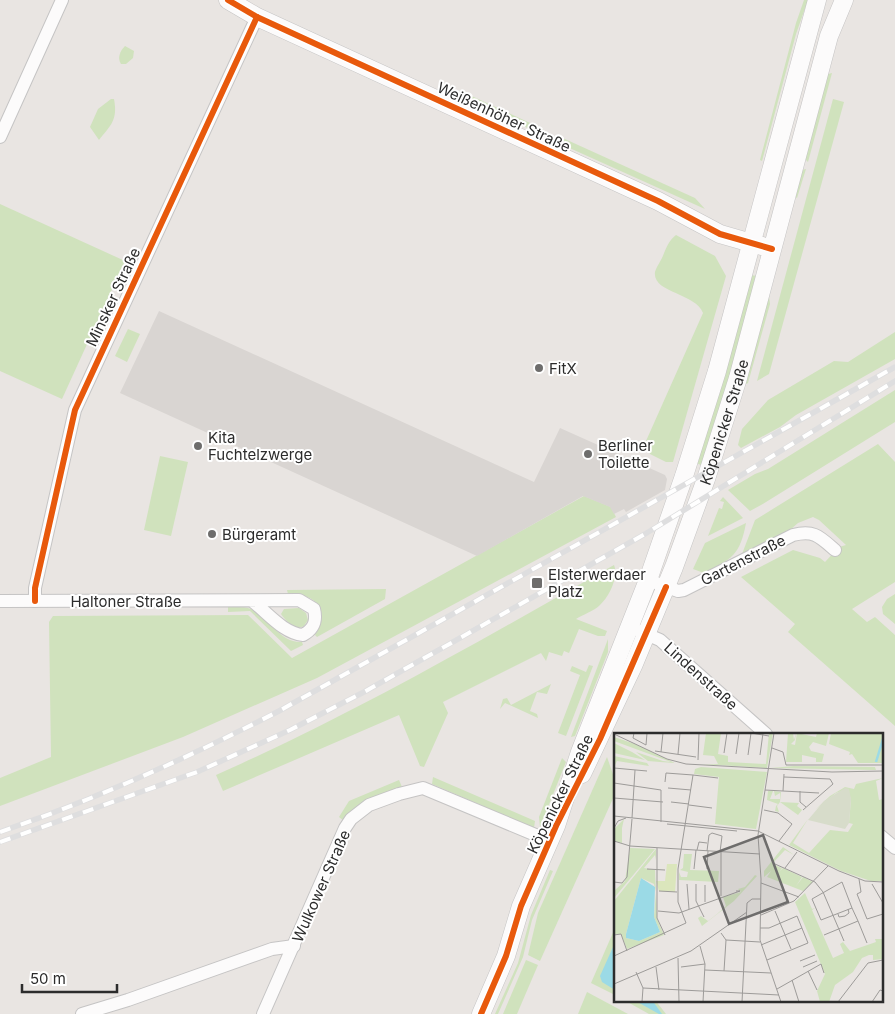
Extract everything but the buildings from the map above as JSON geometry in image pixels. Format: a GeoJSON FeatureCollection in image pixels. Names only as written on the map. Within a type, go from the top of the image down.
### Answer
{"type":"FeatureCollection","features":[{"type":"Feature","properties":{"kind":"main road","name":"Köpenicker Straße"},"geometry":{"type":"LineString","coordinates":[[481,1014],[506,956],[521,906],[553,833],[600,739],[638,631],[648,580],[718,371],[817,0]]}},
{"type":"Feature","properties":{"kind":"main road","name":"Köpenicker Straße"},"geometry":{"type":"LineString","coordinates":[[638,631],[666,587],[699,500],[733,393],[829,36],[844,0]]}},
{"type":"Feature","properties":{"kind":"main road","name":"Weißenhöher Straße"},"geometry":{"type":"LineString","coordinates":[[237,2],[257,17],[658,201],[720,234],[772,249]]}},
{"type":"Feature","properties":{"kind":"street"},"geometry":{"type":"LineString","coordinates":[[0,137],[62,0]]}},
{"type":"Feature","properties":{"kind":"street","name":"Minsker Straße"},"geometry":{"type":"LineString","coordinates":[[35,601],[36,588],[75,410],[257,17]]}},
{"type":"Feature","properties":{"kind":"street","name":"Gartenstraße"},"geometry":{"type":"LineString","coordinates":[[648,580],[678,591],[684,590],[793,535],[806,532],[818,536],[835,550]]}},
{"type":"Feature","properties":{"kind":"street","name":"Haltoner Straße"},"geometry":{"type":"LineString","coordinates":[[0,601],[299,600],[307,603],[314,609],[316,617],[314,626],[303,635],[295,634],[283,627],[252,601]]}},
{"type":"Feature","properties":{"kind":"street","name":"Lindenstraße"},"geometry":{"type":"LineString","coordinates":[[638,631],[660,640],[765,733]]}},
{"type":"Feature","properties":{"kind":"street","name":"Wulkower Straße"},"geometry":{"type":"LineString","coordinates":[[263,1014],[345,828],[362,810],[379,801],[423,788],[553,833]]}},
{"type":"Feature","properties":{"kind":"street"},"geometry":{"type":"LineString","coordinates":[[882,837],[895,848]]}},
{"type":"Feature","properties":{"kind":"street"},"geometry":{"type":"LineString","coordinates":[[82,1014],[128,1000],[272,949],[294,946]]}},
{"type":"Feature","properties":{"kind":"green space"},"geometry":{"type":"Polygon","coordinates":[[[804,0],[808,0],[796,34],[762,161],[760,160],[796,23],[804,0]]]}},
{"type":"Feature","properties":{"kind":"green space"},"geometry":{"type":"Polygon","coordinates":[[[125,46],[134,51],[133,58],[126,64],[121,64],[119,59],[125,46]]]}},
{"type":"Feature","properties":{"kind":"green space"},"geometry":{"type":"Polygon","coordinates":[[[832,73],[808,162],[805,159],[828,74],[832,73]]]}},
{"type":"Feature","properties":{"kind":"green space"},"geometry":{"type":"Polygon","coordinates":[[[463,92],[543,129],[539,133],[460,98],[463,92]]]}},
{"type":"Feature","properties":{"kind":"green space"},"geometry":{"type":"Polygon","coordinates":[[[111,99],[114,99],[114,117],[110,126],[99,140],[90,127],[98,109],[111,99]]]}},
{"type":"Feature","properties":{"kind":"green space"},"geometry":{"type":"Polygon","coordinates":[[[833,99],[844,102],[769,374],[757,381],[833,99]]]}},
{"type":"Feature","properties":{"kind":"green space"},"geometry":{"type":"Polygon","coordinates":[[[556,135],[695,198],[705,209],[554,141],[556,135]]]}},
{"type":"Feature","properties":{"kind":"green space"},"geometry":{"type":"Polygon","coordinates":[[[806,169],[797,198],[795,197],[802,170],[806,169]]]}},
{"type":"Feature","properties":{"kind":"green space"},"geometry":{"type":"Polygon","coordinates":[[[0,204],[125,261],[62,399],[0,371],[0,204]]]}},
{"type":"Feature","properties":{"kind":"green space"},"geometry":{"type":"Polygon","coordinates":[[[676,235],[715,256],[726,276],[673,462],[666,462],[650,454],[646,441],[703,313],[699,306],[667,289],[656,279],[656,269],[669,243],[676,235]]]}},
{"type":"Feature","properties":{"kind":"green space"},"geometry":{"type":"Polygon","coordinates":[[[750,275],[757,276],[706,467],[696,463],[750,275]]]}},
{"type":"Feature","properties":{"kind":"green space"},"geometry":{"type":"Polygon","coordinates":[[[769,296],[770,304],[748,383],[744,385],[769,296]]]}},
{"type":"Feature","properties":{"kind":"green space"},"geometry":{"type":"Polygon","coordinates":[[[104,317],[108,319],[94,348],[90,346],[104,317]]]}},
{"type":"Feature","properties":{"kind":"green space"},"geometry":{"type":"Polygon","coordinates":[[[128,329],[140,334],[127,362],[115,356],[128,329]]]}},
{"type":"Feature","properties":{"kind":"green space"},"geometry":{"type":"Polygon","coordinates":[[[895,332],[895,359],[796,415],[780,427],[741,448],[738,445],[742,429],[768,400],[834,361],[848,362],[895,332]]]}},
{"type":"Feature","properties":{"kind":"green space"},"geometry":{"type":"Polygon","coordinates":[[[895,390],[895,422],[761,505],[750,511],[728,490],[755,474],[768,469],[895,390]]]}},
{"type":"Feature","properties":{"kind":"green space"},"geometry":{"type":"Polygon","coordinates":[[[878,444],[895,462],[895,582],[852,609],[867,622],[875,617],[895,635],[895,726],[788,632],[795,624],[741,577],[793,550],[820,558],[825,562],[839,547],[846,545],[819,520],[813,517],[798,523],[790,530],[742,554],[755,520],[878,444]]]}},
{"type":"Feature","properties":{"kind":"green space"},"geometry":{"type":"Polygon","coordinates":[[[160,456],[188,462],[171,536],[144,530],[160,456]]]}},
{"type":"Feature","properties":{"kind":"green space"},"geometry":{"type":"Polygon","coordinates":[[[584,496],[611,507],[616,517],[317,678],[183,737],[0,806],[0,778],[51,757],[49,622],[53,616],[248,615],[292,658],[584,496]]]}},
{"type":"Feature","properties":{"kind":"green space"},"geometry":{"type":"Polygon","coordinates":[[[723,497],[743,518],[708,536],[719,508],[722,509],[724,502],[720,501],[723,497]]]}},
{"type":"Feature","properties":{"kind":"green space"},"geometry":{"type":"Polygon","coordinates":[[[746,523],[741,542],[733,555],[722,564],[704,573],[693,569],[705,543],[746,523]]]}},
{"type":"Feature","properties":{"kind":"green space"},"geometry":{"type":"Polygon","coordinates":[[[614,565],[614,581],[607,597],[597,607],[576,619],[607,631],[605,636],[598,636],[579,629],[569,653],[564,651],[562,656],[549,652],[546,661],[541,653],[443,702],[448,713],[424,767],[420,766],[399,715],[223,791],[216,775],[368,701],[467,648],[614,565]]]}},
{"type":"Feature","properties":{"kind":"green space"},"geometry":{"type":"Polygon","coordinates":[[[386,589],[385,599],[317,637],[315,635],[322,618],[318,605],[306,596],[288,594],[287,590],[386,589]]]}},
{"type":"Feature","properties":{"kind":"green space"},"geometry":{"type":"Polygon","coordinates":[[[895,594],[895,624],[883,614],[882,607],[887,599],[895,594]]]}},
{"type":"Feature","properties":{"kind":"green space"},"geometry":{"type":"Polygon","coordinates":[[[228,607],[253,609],[262,615],[282,635],[288,639],[302,642],[303,645],[291,651],[250,611],[228,612],[228,607]]]}},
{"type":"Feature","properties":{"kind":"green space"},"geometry":{"type":"Polygon","coordinates":[[[299,608],[306,613],[308,620],[304,626],[294,627],[281,614],[284,609],[299,608]]]}},
{"type":"Feature","properties":{"kind":"green space"},"geometry":{"type":"Polygon","coordinates":[[[608,639],[608,652],[575,736],[571,737],[608,639]]]}},
{"type":"Feature","properties":{"kind":"green space"},"geometry":{"type":"Polygon","coordinates":[[[589,665],[593,666],[566,736],[558,733],[580,675],[570,671],[572,666],[586,672],[589,665]]]}},
{"type":"Feature","properties":{"kind":"green space"},"geometry":{"type":"Polygon","coordinates":[[[551,684],[547,694],[537,692],[530,711],[537,714],[538,718],[505,703],[500,709],[503,699],[507,698],[511,705],[551,684]]]}},
{"type":"Feature","properties":{"kind":"green space"},"geometry":{"type":"Polygon","coordinates":[[[607,757],[614,777],[614,796],[540,961],[528,955],[538,913],[607,757]]]}},
{"type":"Feature","properties":{"kind":"green space"},"geometry":{"type":"Polygon","coordinates":[[[562,758],[566,762],[540,827],[539,817],[562,758]]]}},
{"type":"Feature","properties":{"kind":"green space"},"geometry":{"type":"Polygon","coordinates":[[[433,777],[535,821],[534,828],[432,784],[433,777]]]}},
{"type":"Feature","properties":{"kind":"green space"},"geometry":{"type":"Polygon","coordinates":[[[399,780],[402,787],[344,821],[339,817],[349,801],[399,780]]]}},
{"type":"Feature","properties":{"kind":"green space"},"geometry":{"type":"Polygon","coordinates":[[[550,870],[553,871],[532,920],[523,957],[498,1014],[495,1014],[518,963],[531,915],[550,870]]]}},
{"type":"Feature","properties":{"kind":"green space"},"geometry":{"type":"Polygon","coordinates":[[[614,930],[614,994],[591,983],[614,930]]]}},
{"type":"Feature","properties":{"kind":"green space"},"geometry":{"type":"Polygon","coordinates":[[[526,960],[538,965],[517,1014],[503,1014],[526,960]]]}},
{"type":"Feature","properties":{"kind":"green space"},"geometry":{"type":"Polygon","coordinates":[[[587,992],[628,1014],[578,1014],[587,992]]]}},
{"type":"Feature","properties":{"kind":"green space"},"geometry":{"type":"Polygon","coordinates":[[[628,1002],[657,1002],[666,1014],[649,1014],[628,1002]]]}},
{"type":"Feature","properties":{"kind":"shaded area","name":"Elsterwerdaer Platz"},"geometry":{"type":"Polygon","coordinates":[[[159,311],[534,482],[560,428],[665,475],[667,479],[665,490],[626,512],[624,509],[614,514],[610,507],[583,496],[477,556],[120,393],[159,311]]]}},
{"type":"Feature","properties":{"kind":"water"},"geometry":{"type":"Polygon","coordinates":[[[613,947],[614,989],[602,982],[600,976],[613,947]]]}},
{"type":"Feature","properties":{"kind":"water"},"geometry":{"type":"Polygon","coordinates":[[[638,1002],[653,1002],[662,1014],[638,1002]]]}},
{"type":"Feature","properties":{"kind":"railway"},"geometry":{"type":"LineString","coordinates":[[0,832],[71,806],[141,777],[279,711],[895,367]]}},
{"type":"Feature","properties":{"kind":"railway"},"geometry":{"type":"LineString","coordinates":[[0,842],[197,772],[290,730],[364,692],[645,534],[895,381]]}},
{"type":"Feature","properties":{"kind":"cycle path"},"geometry":{"type":"LineString","coordinates":[[228,0],[257,17],[658,201],[720,234],[772,249]]}},
{"type":"Feature","properties":{"kind":"cycle path"},"geometry":{"type":"LineString","coordinates":[[35,601],[35,588],[75,410],[257,17]]}},
{"type":"Feature","properties":{"kind":"cycle path"},"geometry":{"type":"LineString","coordinates":[[481,1014],[506,956],[521,906],[556,826],[600,739],[666,587]]}},
{"type":"Feature","properties":{"kind":"place","name":"FitX"},"geometry":{"type":"Point","coordinates":[539,368]}},
{"type":"Feature","properties":{"kind":"place","name":"Kita Fuchtelzwerge"},"geometry":{"type":"Point","coordinates":[198,446]}},
{"type":"Feature","properties":{"kind":"place","name":"Berliner Toilette"},"geometry":{"type":"Point","coordinates":[588,454]}},
{"type":"Feature","properties":{"kind":"place","name":"Bürgeramt"},"geometry":{"type":"Point","coordinates":[212,534]}},
{"type":"Feature","properties":{"kind":"place","name":"Elsterwerdaer Platz"},"geometry":{"type":"Point","coordinates":[537,583]}}]}
